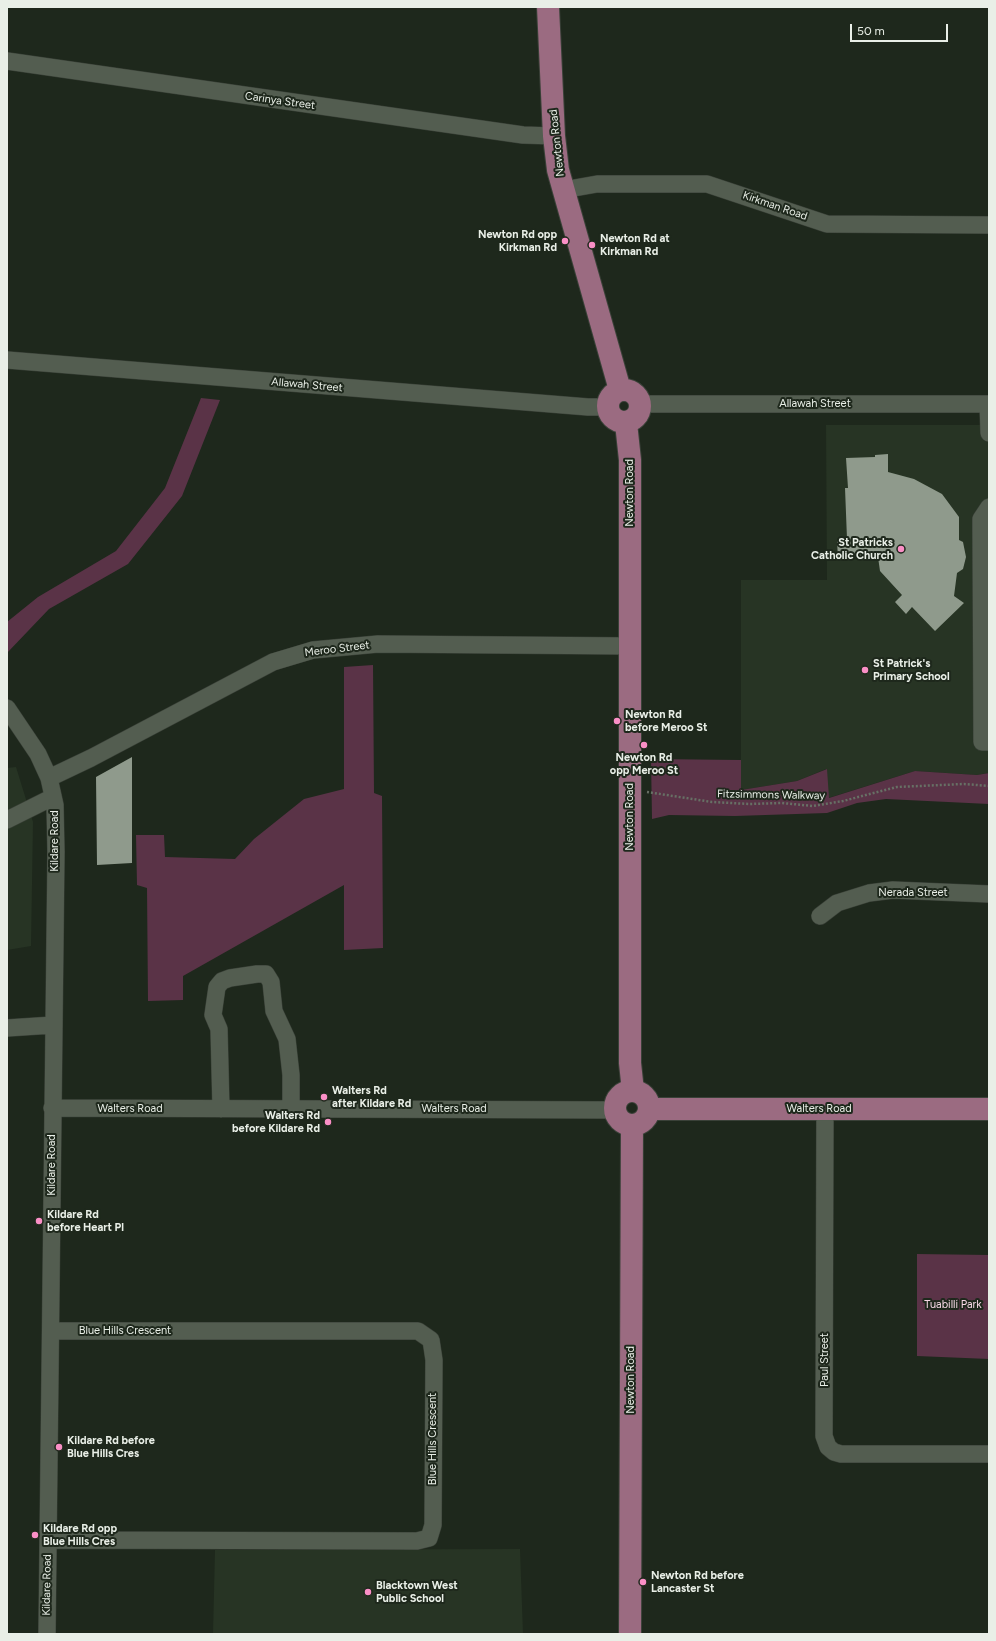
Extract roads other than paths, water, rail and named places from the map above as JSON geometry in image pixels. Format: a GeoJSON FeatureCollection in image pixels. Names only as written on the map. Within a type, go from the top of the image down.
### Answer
{"type":"FeatureCollection","features":[{"type":"Feature","properties":{"kind":"main road","name":"Newton Road"},"geometry":{"type":"LineString","coordinates":[[548,7],[554,136],[558,170],[614,398]]}},
{"type":"Feature","properties":{"kind":"main road"},"geometry":{"type":"LineString","coordinates":[[625,390],[634,393],[640,404],[638,415],[631,422],[626,423],[616,421],[609,412],[614,398],[625,390]]}},
{"type":"Feature","properties":{"kind":"main road","name":"Newton Road"},"geometry":{"type":"LineString","coordinates":[[626,423],[630,460],[630,1063],[633,1091]]}},
{"type":"Feature","properties":{"kind":"main road"},"geometry":{"type":"LineString","coordinates":[[633,1091],[643,1095],[649,1109],[648,1114],[641,1122],[632,1125],[622,1122],[615,1110],[617,1100],[620,1096],[624,1093],[633,1091]]}},
{"type":"Feature","properties":{"kind":"main road","name":"Walters Road"},"geometry":{"type":"LineString","coordinates":[[649,1109],[989,1109]]}},
{"type":"Feature","properties":{"kind":"main road","name":"Newton Road"},"geometry":{"type":"LineString","coordinates":[[630,1634],[632,1125]]}},
{"type":"Feature","properties":{"kind":"street","name":"Carinya Street"},"geometry":{"type":"LineString","coordinates":[[7,61],[523,135],[554,136]]}},
{"type":"Feature","properties":{"kind":"street","name":"Kirkman Road"},"geometry":{"type":"LineString","coordinates":[[563,190],[597,184],[706,184],[827,224],[989,225]]}},
{"type":"Feature","properties":{"kind":"street","name":"Allawah Street"},"geometry":{"type":"LineString","coordinates":[[7,360],[588,407],[614,398]]}},
{"type":"Feature","properties":{"kind":"street","name":"Allawah Street"},"geometry":{"type":"LineString","coordinates":[[640,404],[989,404]]}},
{"type":"Feature","properties":{"kind":"street"},"geometry":{"type":"LineString","coordinates":[[989,404],[989,433]]}},
{"type":"Feature","properties":{"kind":"street"},"geometry":{"type":"LineString","coordinates":[[989,507],[981,519],[985,531],[985,673],[982,742],[989,742]]}},
{"type":"Feature","properties":{"kind":"street","name":"Meroo Street"},"geometry":{"type":"LineString","coordinates":[[48,778],[91,758],[273,662],[313,650],[378,644],[631,646]]}},
{"type":"Feature","properties":{"kind":"street","name":"Kildare Road"},"geometry":{"type":"LineString","coordinates":[[7,708],[38,754],[48,778],[55,805],[56,852],[47,1634]]}},
{"type":"Feature","properties":{"kind":"street"},"geometry":{"type":"LineString","coordinates":[[7,820],[53,797]]}},
{"type":"Feature","properties":{"kind":"street","name":"Nerada Street"},"geometry":{"type":"LineString","coordinates":[[820,916],[837,903],[869,893],[893,890],[989,894]]}},
{"type":"Feature","properties":{"kind":"street"},"geometry":{"type":"LineString","coordinates":[[221,1109],[218,1029],[213,1015],[217,987],[222,981],[230,978],[266,974],[271,982],[274,1011],[287,1039],[291,1075],[291,1109]]}},
{"type":"Feature","properties":{"kind":"street"},"geometry":{"type":"LineString","coordinates":[[7,1028],[53,1025]]}},
{"type":"Feature","properties":{"kind":"street","name":"Walters Road"},"geometry":{"type":"LineString","coordinates":[[52,1108],[615,1110]]}},
{"type":"Feature","properties":{"kind":"street","name":"Paul Street"},"geometry":{"type":"LineString","coordinates":[[825,1109],[824,1436],[828,1446],[834,1452],[841,1454],[989,1454]]}},
{"type":"Feature","properties":{"kind":"street","name":"Blue Hills Crescent"},"geometry":{"type":"LineString","coordinates":[[48,1540],[417,1541],[429,1538],[433,1525],[434,1360],[431,1340],[418,1331],[51,1331]]}},
{"type":"Feature","properties":{"kind":"place","name":"Newton Rd opp Kirkman Rd"},"geometry":{"type":"Point","coordinates":[565,241]}},
{"type":"Feature","properties":{"kind":"place","name":"Newton Rd at Kirkman Rd"},"geometry":{"type":"Point","coordinates":[592,245]}},
{"type":"Feature","properties":{"kind":"place","name":"St Patricks Catholic Church"},"geometry":{"type":"Point","coordinates":[901,549]}},
{"type":"Feature","properties":{"kind":"place","name":"St Patrick's Primary School"},"geometry":{"type":"Point","coordinates":[865,670]}},
{"type":"Feature","properties":{"kind":"place","name":"Newton Rd before Meroo St"},"geometry":{"type":"Point","coordinates":[617,721]}},
{"type":"Feature","properties":{"kind":"place","name":"Newton Rd opp Meroo St"},"geometry":{"type":"Point","coordinates":[644,745]}},
{"type":"Feature","properties":{"kind":"place","name":"Walters Rd after Kildare Rd"},"geometry":{"type":"Point","coordinates":[324,1097]}},
{"type":"Feature","properties":{"kind":"place","name":"Walters Rd before Kildare Rd"},"geometry":{"type":"Point","coordinates":[328,1122]}},
{"type":"Feature","properties":{"kind":"place","name":"Kildare Rd before Heart Pl"},"geometry":{"type":"Point","coordinates":[39,1221]}},
{"type":"Feature","properties":{"kind":"place","name":"Kildare Rd before Blue Hills Cres"},"geometry":{"type":"Point","coordinates":[59,1447]}},
{"type":"Feature","properties":{"kind":"place","name":"Kildare Rd opp Blue Hills Cres"},"geometry":{"type":"Point","coordinates":[35,1535]}},
{"type":"Feature","properties":{"kind":"place","name":"Newton Rd before Lancaster St"},"geometry":{"type":"Point","coordinates":[643,1582]}},
{"type":"Feature","properties":{"kind":"place","name":"Blacktown West Public School"},"geometry":{"type":"Point","coordinates":[368,1592]}},
{"type":"Feature","properties":{"kind":"park label","name":"Tuabilli Park"},"geometry":{"type":"Point","coordinates":[953,1305]}}]}
